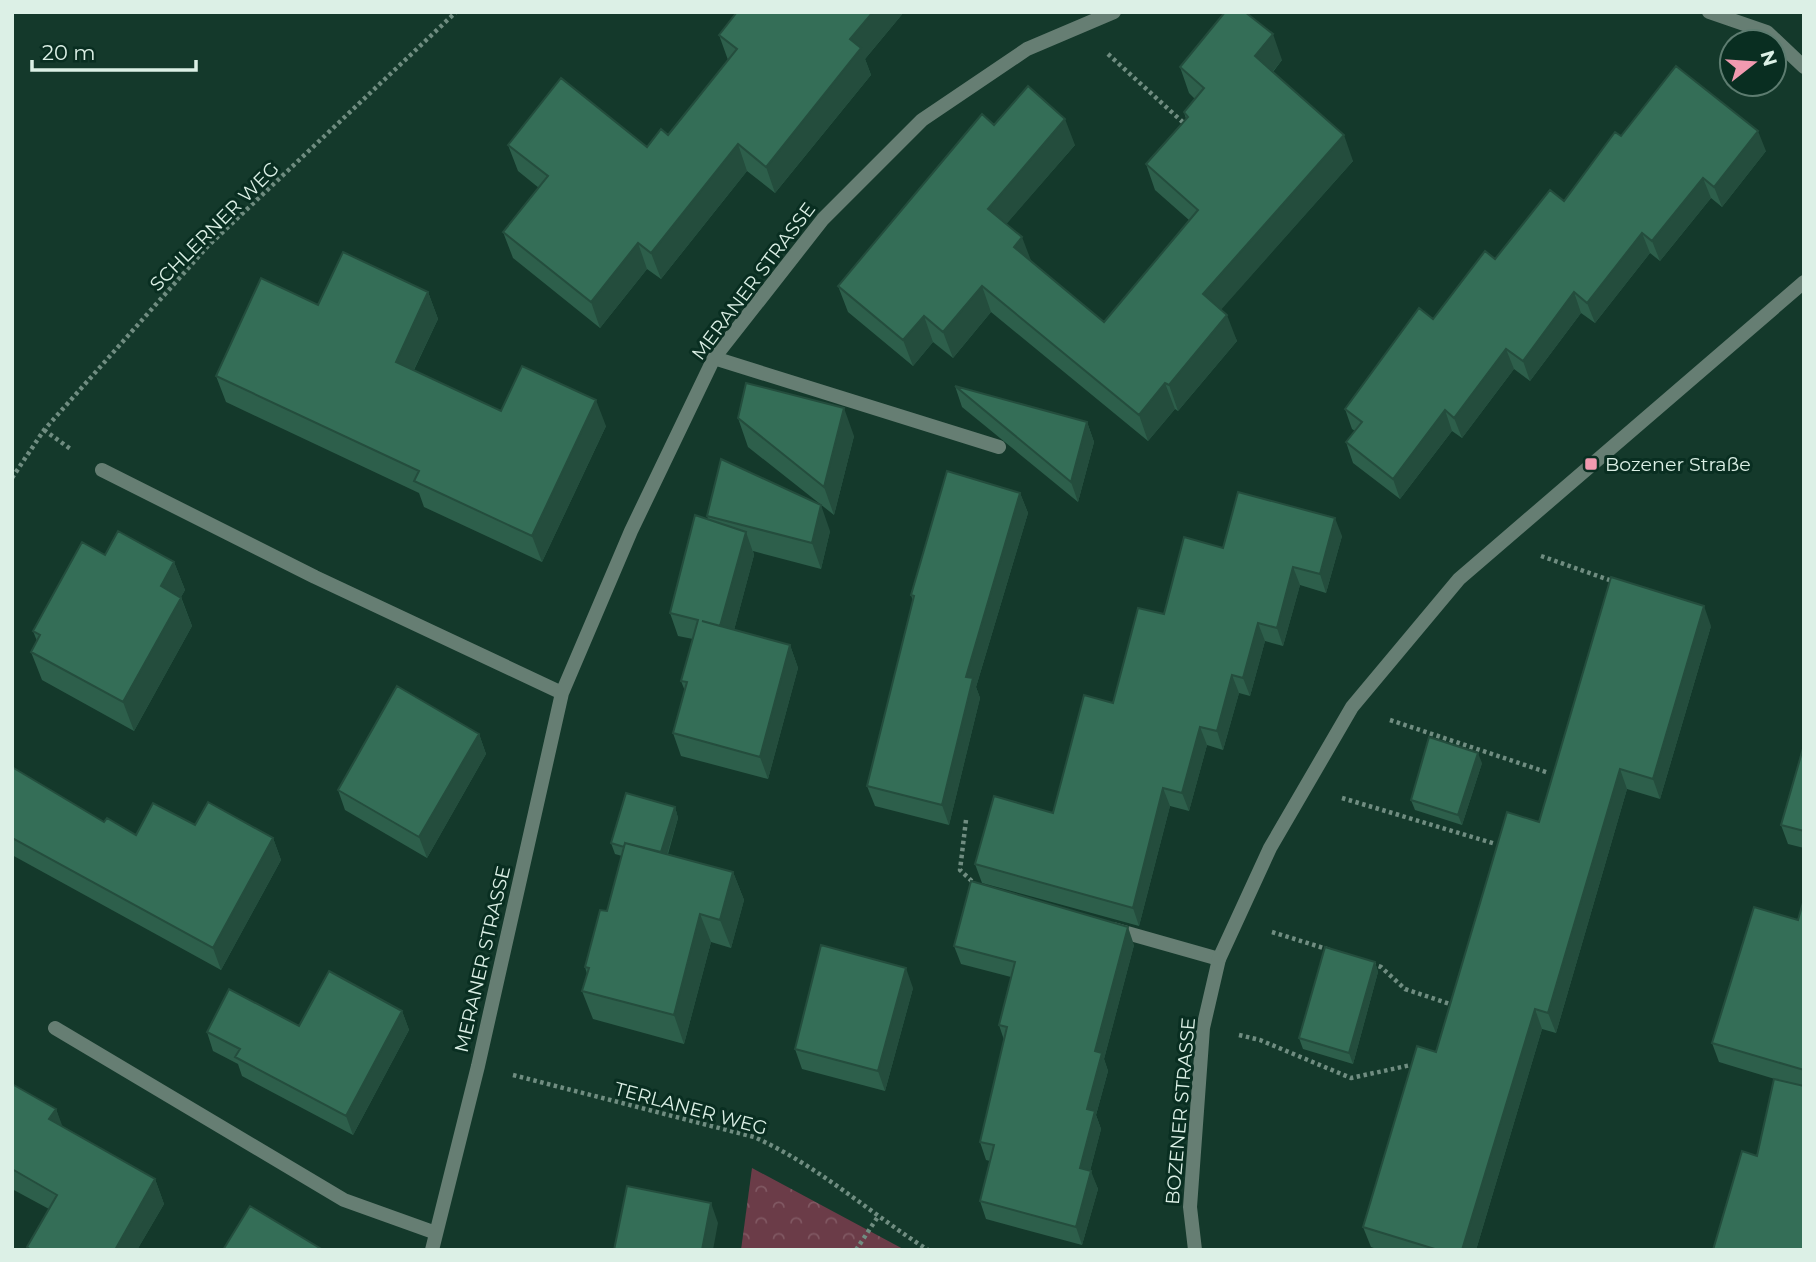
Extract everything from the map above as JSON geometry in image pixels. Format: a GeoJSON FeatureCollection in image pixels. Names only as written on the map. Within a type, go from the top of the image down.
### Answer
{"type":"FeatureCollection","features":[{"type":"Feature","properties":{"kind":"street","name":"MERANER STRASSE"},"geometry":{"type":"LineString","coordinates":[[432,1250],[478,1066],[562,693],[631,531],[714,358],[823,219],[922,120],[1027,49],[1114,12]]}},
{"type":"Feature","properties":{"kind":"street"},"geometry":{"type":"LineString","coordinates":[[1709,12],[1767,32],[1804,68]]}},
{"type":"Feature","properties":{"kind":"street","name":"BOZENER STRASSE"},"geometry":{"type":"LineString","coordinates":[[1195,1250],[1190,1207],[1203,1028],[1219,959],[1270,848],[1352,707],[1459,579],[1804,282]]}},
{"type":"Feature","properties":{"kind":"street"},"geometry":{"type":"LineString","coordinates":[[714,358],[999,447]]}},
{"type":"Feature","properties":{"kind":"street"},"geometry":{"type":"LineString","coordinates":[[102,471],[315,578],[562,693]]}},
{"type":"Feature","properties":{"kind":"street"},"geometry":{"type":"LineString","coordinates":[[1101,926],[1219,959]]}},
{"type":"Feature","properties":{"kind":"street"},"geometry":{"type":"LineString","coordinates":[[55,1028],[344,1200],[436,1233]]}},
{"type":"Feature","properties":{"kind":"path","name":"SCHLERNER WEG"},"geometry":{"type":"LineString","coordinates":[[12,478],[44,430],[208,246],[456,12]]}},
{"type":"Feature","properties":{"kind":"path"},"geometry":{"type":"LineString","coordinates":[[1079,27],[1190,129]]}},
{"type":"Feature","properties":{"kind":"path"},"geometry":{"type":"LineString","coordinates":[[1502,541],[1627,586]]}},
{"type":"Feature","properties":{"kind":"path"},"geometry":{"type":"LineString","coordinates":[[1352,707],[1549,773]]}},
{"type":"Feature","properties":{"kind":"path"},"geometry":{"type":"LineString","coordinates":[[1304,786],[1496,844]]}},
{"type":"Feature","properties":{"kind":"path"},"geometry":{"type":"LineString","coordinates":[[966,820],[960,870],[984,892]]}},
{"type":"Feature","properties":{"kind":"path"},"geometry":{"type":"LineString","coordinates":[[1236,922],[1332,950]]}},
{"type":"Feature","properties":{"kind":"path"},"geometry":{"type":"LineString","coordinates":[[1369,963],[1381,967],[1405,989],[1450,1004]]}},
{"type":"Feature","properties":{"kind":"path"},"geometry":{"type":"LineString","coordinates":[[1203,1028],[1260,1040],[1352,1078],[1410,1065]]}},
{"type":"Feature","properties":{"kind":"path","name":"TERLANER WEG"},"geometry":{"type":"LineString","coordinates":[[478,1066],[754,1137],[792,1154],[877,1218],[928,1250]]}},
{"type":"Feature","properties":{"kind":"path"},"geometry":{"type":"LineString","coordinates":[[856,1250],[877,1218]]}},
{"type":"Feature","properties":{"kind":"green space"},"geometry":{"type":"Polygon","coordinates":[[[752,1168],[905,1250],[741,1250],[752,1168]]]}},
{"type":"Feature","properties":{"kind":"building"},"geometry":{"type":"Polygon","coordinates":[[[737,12],[873,12],[850,39],[861,48],[766,167],[738,144],[651,253],[638,243],[591,302],[503,232],[548,176],[508,145],[561,78],[647,147],[661,129],[668,135],[737,49],[719,35],[737,12]]]}},
{"type":"Feature","properties":{"kind":"building"},"geometry":{"type":"Polygon","coordinates":[[[1225,12],[1245,12],[1273,34],[1255,56],[1344,135],[1203,294],[1227,315],[1169,385],[1165,383],[1139,415],[982,286],[943,332],[924,316],[903,340],[838,286],[982,114],[994,125],[1028,86],[1065,119],[988,209],[1022,237],[1014,247],[1104,322],[1198,210],[1146,164],[1188,117],[1184,112],[1204,88],[1180,67],[1225,12]]]}},
{"type":"Feature","properties":{"kind":"building"},"geometry":{"type":"Polygon","coordinates":[[[1676,66],[1758,131],[1714,187],[1703,178],[1652,241],[1642,233],[1587,303],[1574,292],[1523,361],[1506,349],[1454,418],[1445,410],[1393,479],[1346,442],[1362,422],[1345,409],[1419,308],[1433,319],[1485,251],[1495,259],[1550,190],[1564,201],[1615,132],[1621,136],[1676,66]]]}},
{"type":"Feature","properties":{"kind":"building"},"geometry":{"type":"Polygon","coordinates":[[[343,252],[428,292],[396,362],[501,411],[522,366],[596,400],[532,536],[414,481],[419,471],[216,376],[261,278],[318,305],[343,252]]]}},
{"type":"Feature","properties":{"kind":"building"},"geometry":{"type":"Polygon","coordinates":[[[746,383],[844,408],[824,487],[738,418],[746,383]]]}},
{"type":"Feature","properties":{"kind":"building"},"geometry":{"type":"Polygon","coordinates":[[[955,386],[1087,422],[1071,482],[955,386]]]}},
{"type":"Feature","properties":{"kind":"building"},"geometry":{"type":"Polygon","coordinates":[[[721,459],[821,505],[812,543],[707,516],[721,459]]]}},
{"type":"Feature","properties":{"kind":"building"},"geometry":{"type":"Polygon","coordinates":[[[947,471],[1020,493],[966,677],[973,678],[942,805],[867,786],[914,596],[911,595],[947,471]]]}},
{"type":"Feature","properties":{"kind":"building"},"geometry":{"type":"Polygon","coordinates":[[[1238,492],[1335,518],[1320,574],[1293,567],[1277,628],[1258,623],[1243,678],[1232,675],[1217,731],[1200,727],[1182,793],[1163,788],[1133,908],[975,864],[994,796],[1053,813],[1084,695],[1113,703],[1138,608],[1164,614],[1184,537],[1223,548],[1238,492]]]}},
{"type":"Feature","properties":{"kind":"building"},"geometry":{"type":"Polygon","coordinates":[[[695,515],[746,532],[720,626],[790,645],[760,757],[673,733],[687,682],[681,681],[698,620],[670,613],[695,515]]]}},
{"type":"Feature","properties":{"kind":"building"},"geometry":{"type":"Polygon","coordinates":[[[118,531],[174,562],[161,586],[181,598],[123,702],[31,652],[40,635],[33,631],[82,542],[105,555],[118,531]]]}},
{"type":"Feature","properties":{"kind":"building"},"geometry":{"type":"Polygon","coordinates":[[[1611,577],[1704,606],[1653,779],[1620,769],[1548,1013],[1535,1009],[1462,1250],[1438,1250],[1363,1227],[1417,1046],[1436,1052],[1507,812],[1539,822],[1611,577]]]}},
{"type":"Feature","properties":{"kind":"building"},"geometry":{"type":"Polygon","coordinates":[[[397,686],[479,734],[419,837],[338,790],[397,686]]]}},
{"type":"Feature","properties":{"kind":"building"},"geometry":{"type":"Polygon","coordinates":[[[1429,737],[1478,753],[1458,815],[1411,800],[1429,737]]]}},
{"type":"Feature","properties":{"kind":"building"},"geometry":{"type":"Polygon","coordinates":[[[1804,745],[1804,831],[1781,825],[1804,745]]]}},
{"type":"Feature","properties":{"kind":"building"},"geometry":{"type":"Polygon","coordinates":[[[12,767],[104,822],[107,818],[136,835],[153,803],[195,825],[208,802],[273,838],[213,948],[12,838],[12,767]]]}},
{"type":"Feature","properties":{"kind":"building"},"geometry":{"type":"Polygon","coordinates":[[[626,793],[675,807],[661,852],[625,843],[624,847],[611,843],[626,793]]]}},
{"type":"Feature","properties":{"kind":"building"},"geometry":{"type":"Polygon","coordinates":[[[625,843],[733,872],[720,920],[700,914],[674,1015],[582,991],[589,968],[585,967],[600,910],[607,911],[625,843]]]}},
{"type":"Feature","properties":{"kind":"building"},"geometry":{"type":"Polygon","coordinates":[[[971,881],[1128,927],[1095,1051],[1102,1053],[1087,1109],[1095,1111],[1080,1168],[1091,1171],[1076,1227],[980,1201],[994,1145],[980,1142],[1007,1027],[999,1025],[1015,962],[954,946],[971,881]]]}},
{"type":"Feature","properties":{"kind":"building"},"geometry":{"type":"Polygon","coordinates":[[[1804,899],[1804,1070],[1712,1043],[1754,907],[1798,920],[1804,899]]]}},
{"type":"Feature","properties":{"kind":"building"},"geometry":{"type":"Polygon","coordinates":[[[821,945],[906,968],[878,1071],[795,1049],[821,945]]]}},
{"type":"Feature","properties":{"kind":"building"},"geometry":{"type":"Polygon","coordinates":[[[1325,947],[1375,962],[1349,1053],[1299,1038],[1325,947]]]}},
{"type":"Feature","properties":{"kind":"building"},"geometry":{"type":"Polygon","coordinates":[[[329,971],[402,1011],[346,1116],[235,1057],[240,1049],[207,1032],[229,989],[299,1026],[329,971]]]}},
{"type":"Feature","properties":{"kind":"building"},"geometry":{"type":"Polygon","coordinates":[[[1774,1079],[1804,1086],[1804,1250],[1713,1250],[1742,1151],[1757,1156],[1774,1079]]]}},
{"type":"Feature","properties":{"kind":"building"},"geometry":{"type":"Polygon","coordinates":[[[12,1084],[56,1109],[49,1119],[155,1179],[115,1250],[31,1250],[27,1247],[57,1195],[12,1169],[12,1084]]]}},
{"type":"Feature","properties":{"kind":"building"},"geometry":{"type":"Polygon","coordinates":[[[627,1186],[711,1203],[702,1250],[614,1250],[627,1186]]]}},
{"type":"Feature","properties":{"kind":"building"},"geometry":{"type":"Polygon","coordinates":[[[250,1206],[323,1250],[223,1250],[250,1206]]]}},
{"type":"Feature","properties":{"kind":"place","name":"Bozener Straße"},"geometry":{"type":"Point","coordinates":[1591,464]}}]}
